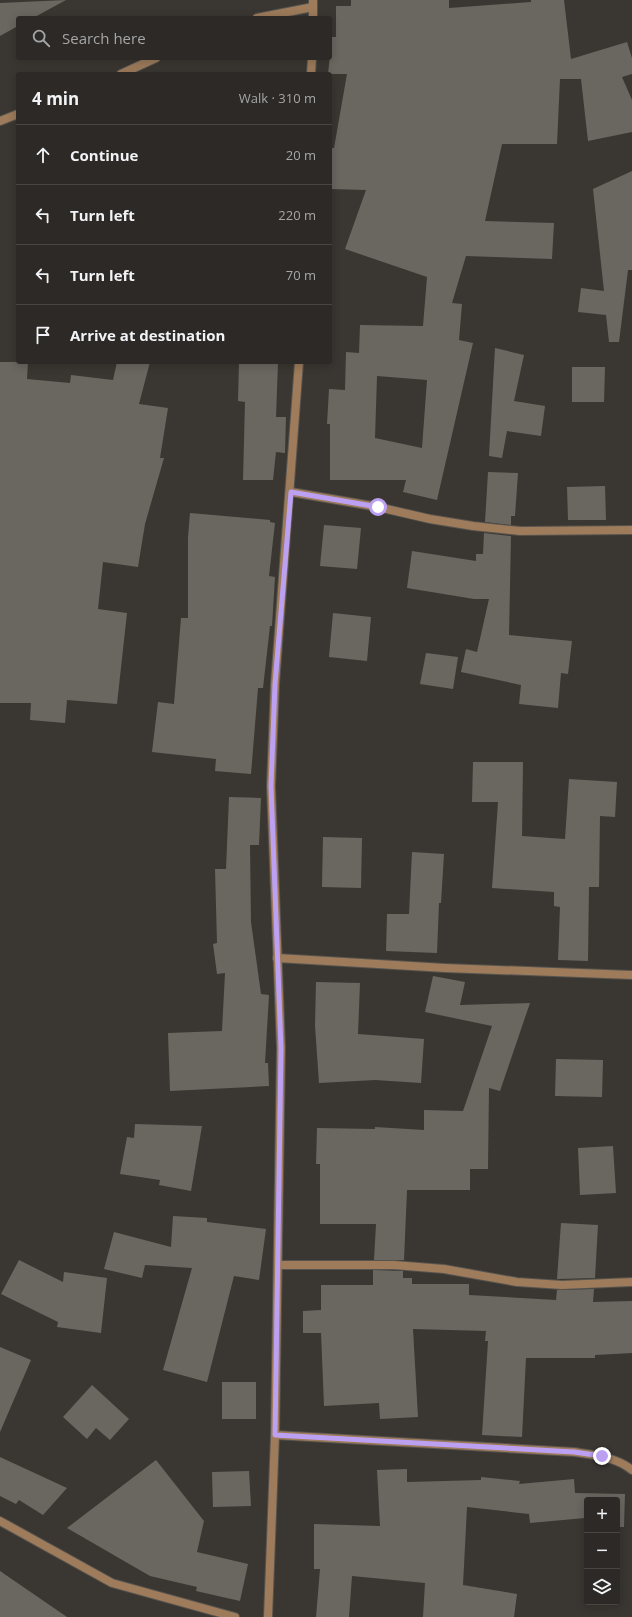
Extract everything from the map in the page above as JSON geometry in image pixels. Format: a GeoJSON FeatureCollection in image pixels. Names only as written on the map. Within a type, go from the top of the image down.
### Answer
{"type":"FeatureCollection","features":[{"type":"Feature","properties":{"kind":"street"},"geometry":{"type":"LineString","coordinates":[[265,16],[313,4],[313,16]]}},
{"type":"Feature","properties":{"kind":"street"},"geometry":{"type":"LineString","coordinates":[[125,72],[152,60]]}},
{"type":"Feature","properties":{"kind":"street"},"geometry":{"type":"LineString","coordinates":[[311,72],[312,60]]}},
{"type":"Feature","properties":{"kind":"street"},"geometry":{"type":"LineString","coordinates":[[0,120],[16,115]]}},
{"type":"Feature","properties":{"kind":"street"},"geometry":{"type":"LineString","coordinates":[[268,1617],[275,1435],[281,1048],[271,786],[275,684],[291,492],[299,364]]}},
{"type":"Feature","properties":{"kind":"street"},"geometry":{"type":"LineString","coordinates":[[291,492],[378,507],[430,520],[481,527],[520,531],[632,530]]}},
{"type":"Feature","properties":{"kind":"street"},"geometry":{"type":"LineString","coordinates":[[277,958],[453,968],[632,975]]}},
{"type":"Feature","properties":{"kind":"street"},"geometry":{"type":"LineString","coordinates":[[278,1265],[394,1265],[444,1269],[517,1282],[562,1285],[632,1282]]}},
{"type":"Feature","properties":{"kind":"street"},"geometry":{"type":"LineString","coordinates":[[275,1435],[574,1452],[602,1456],[624,1464],[632,1470]]}},
{"type":"Feature","properties":{"kind":"street"},"geometry":{"type":"LineString","coordinates":[[0,1521],[112,1583],[235,1617]]}},
{"type":"Feature","properties":{"kind":"building"},"geometry":{"type":"Polygon","coordinates":[[[66,0],[37,16],[16,16],[16,27],[0,36],[0,3],[66,0]]]}},
{"type":"Feature","properties":{"kind":"building"},"geometry":{"type":"Polygon","coordinates":[[[351,0],[449,0],[449,8],[531,2],[531,0],[564,0],[571,59],[627,42],[632,58],[632,74],[622,77],[632,100],[632,132],[588,141],[581,79],[560,79],[557,144],[502,144],[485,221],[554,223],[552,259],[466,256],[452,303],[462,304],[459,340],[473,343],[437,500],[403,492],[406,480],[330,480],[330,424],[327,424],[329,389],[345,390],[346,352],[359,353],[360,325],[423,326],[427,277],[345,249],[366,190],[332,189],[332,148],[334,148],[347,74],[332,74],[332,72],[328,72],[330,60],[332,60],[332,37],[336,37],[336,6],[351,6],[351,0]],[[377,376],[375,438],[422,448],[427,380],[377,376]]]}},
{"type":"Feature","properties":{"kind":"building"},"geometry":{"type":"Polygon","coordinates":[[[632,171],[632,270],[628,270],[619,342],[609,342],[606,315],[578,312],[581,288],[604,291],[593,189],[632,171]]]}},
{"type":"Feature","properties":{"kind":"building"},"geometry":{"type":"Polygon","coordinates":[[[495,348],[524,355],[514,401],[545,406],[541,436],[507,431],[502,458],[489,456],[495,348]]]}},
{"type":"Feature","properties":{"kind":"building"},"geometry":{"type":"Polygon","coordinates":[[[0,362],[28,364],[27,379],[70,383],[71,375],[113,380],[117,364],[149,364],[139,404],[168,408],[160,458],[164,458],[145,524],[138,567],[103,562],[98,609],[127,613],[117,704],[67,700],[65,723],[30,720],[31,703],[0,703],[0,362]]]}},
{"type":"Feature","properties":{"kind":"building"},"geometry":{"type":"Polygon","coordinates":[[[239,364],[278,364],[276,417],[286,417],[285,453],[276,452],[273,480],[243,480],[245,402],[238,401],[239,364]]]}},
{"type":"Feature","properties":{"kind":"building"},"geometry":{"type":"Polygon","coordinates":[[[572,367],[605,367],[604,402],[572,402],[572,367]]]}},
{"type":"Feature","properties":{"kind":"building"},"geometry":{"type":"Polygon","coordinates":[[[488,472],[518,473],[515,516],[511,516],[511,525],[485,522],[488,472]]]}},
{"type":"Feature","properties":{"kind":"building"},"geometry":{"type":"Polygon","coordinates":[[[605,486],[606,520],[568,520],[567,487],[605,486]]]}},
{"type":"Feature","properties":{"kind":"building"},"geometry":{"type":"Polygon","coordinates":[[[190,513],[270,520],[270,522],[275,523],[269,576],[275,577],[272,626],[270,626],[263,688],[258,688],[251,774],[215,771],[216,759],[152,752],[158,702],[174,704],[181,618],[188,618],[188,537],[190,513]]]}},
{"type":"Feature","properties":{"kind":"building"},"geometry":{"type":"Polygon","coordinates":[[[324,525],[361,528],[357,569],[320,566],[324,525]]]}},
{"type":"Feature","properties":{"kind":"building"},"geometry":{"type":"Polygon","coordinates":[[[484,533],[511,536],[509,635],[572,641],[568,674],[561,673],[558,708],[519,704],[521,685],[461,672],[466,649],[477,652],[489,599],[474,599],[407,588],[412,551],[476,561],[476,554],[483,554],[484,533]]]}},
{"type":"Feature","properties":{"kind":"building"},"geometry":{"type":"Polygon","coordinates":[[[333,613],[371,617],[367,661],[329,657],[333,613]]]}},
{"type":"Feature","properties":{"kind":"building"},"geometry":{"type":"Polygon","coordinates":[[[426,653],[458,657],[453,689],[420,684],[426,653]]]}},
{"type":"Feature","properties":{"kind":"building"},"geometry":{"type":"Polygon","coordinates":[[[473,762],[523,762],[522,836],[565,839],[569,779],[617,782],[615,817],[600,816],[599,887],[589,887],[588,961],[558,960],[560,907],[554,906],[554,892],[492,888],[498,802],[472,802],[473,762]]]}},
{"type":"Feature","properties":{"kind":"building"},"geometry":{"type":"Polygon","coordinates":[[[229,797],[261,798],[259,845],[250,845],[251,922],[261,994],[269,995],[265,1063],[268,1063],[269,1086],[170,1091],[168,1033],[222,1031],[225,973],[217,974],[213,944],[217,943],[215,869],[226,869],[229,797]]]}},
{"type":"Feature","properties":{"kind":"building"},"geometry":{"type":"Polygon","coordinates":[[[323,837],[362,838],[361,888],[322,887],[323,837]]]}},
{"type":"Feature","properties":{"kind":"building"},"geometry":{"type":"Polygon","coordinates":[[[412,852],[444,854],[441,903],[439,903],[437,953],[386,951],[387,914],[409,914],[412,852]]]}},
{"type":"Feature","properties":{"kind":"building"},"geometry":{"type":"Polygon","coordinates":[[[433,976],[465,982],[460,1005],[530,1003],[500,1091],[489,1088],[488,1169],[470,1169],[470,1190],[407,1190],[404,1260],[374,1260],[376,1224],[320,1224],[320,1164],[316,1164],[317,1128],[375,1129],[375,1127],[424,1130],[424,1110],[463,1111],[492,1026],[425,1012],[433,976]]]}},
{"type":"Feature","properties":{"kind":"building"},"geometry":{"type":"Polygon","coordinates":[[[316,982],[360,983],[358,1034],[424,1039],[421,1083],[375,1080],[319,1083],[315,1026],[316,982]]]}},
{"type":"Feature","properties":{"kind":"building"},"geometry":{"type":"Polygon","coordinates":[[[556,1059],[603,1060],[602,1097],[555,1096],[556,1059]]]}},
{"type":"Feature","properties":{"kind":"building"},"geometry":{"type":"Polygon","coordinates":[[[135,1124],[202,1126],[191,1191],[159,1185],[160,1180],[120,1174],[127,1137],[134,1138],[135,1124]]]}},
{"type":"Feature","properties":{"kind":"building"},"geometry":{"type":"Polygon","coordinates":[[[613,1146],[616,1193],[580,1195],[578,1148],[613,1146]]]}},
{"type":"Feature","properties":{"kind":"building"},"geometry":{"type":"Polygon","coordinates":[[[173,1216],[207,1218],[207,1222],[266,1229],[259,1280],[234,1276],[207,1382],[163,1370],[192,1268],[145,1265],[142,1278],[104,1269],[114,1232],[171,1247],[173,1216]]]}},
{"type":"Feature","properties":{"kind":"building"},"geometry":{"type":"Polygon","coordinates":[[[561,1223],[598,1225],[595,1278],[557,1279],[561,1223]]]}},
{"type":"Feature","properties":{"kind":"building"},"geometry":{"type":"Polygon","coordinates":[[[19,1260],[63,1282],[64,1272],[107,1278],[101,1333],[57,1327],[58,1322],[1,1294],[19,1260]]]}},
{"type":"Feature","properties":{"kind":"building"},"geometry":{"type":"Polygon","coordinates":[[[373,1270],[403,1271],[403,1278],[412,1278],[412,1284],[469,1284],[469,1295],[556,1300],[557,1290],[594,1289],[593,1302],[632,1301],[632,1353],[595,1355],[595,1358],[526,1358],[522,1437],[482,1435],[488,1341],[485,1341],[486,1331],[413,1329],[418,1417],[380,1419],[379,1403],[324,1406],[321,1333],[303,1333],[303,1311],[321,1310],[321,1285],[373,1285],[373,1270]]]}},
{"type":"Feature","properties":{"kind":"building"},"geometry":{"type":"Polygon","coordinates":[[[0,1347],[31,1360],[0,1432],[0,1347]]]}},
{"type":"Feature","properties":{"kind":"building"},"geometry":{"type":"Polygon","coordinates":[[[222,1382],[256,1382],[256,1419],[222,1419],[222,1382]]]}},
{"type":"Feature","properties":{"kind":"building"},"geometry":{"type":"Polygon","coordinates":[[[92,1385],[129,1419],[110,1440],[96,1428],[87,1439],[63,1417],[92,1385]]]}},
{"type":"Feature","properties":{"kind":"building"},"geometry":{"type":"Polygon","coordinates":[[[0,1457],[67,1488],[43,1515],[19,1500],[16,1504],[0,1496],[0,1457]]]}},
{"type":"Feature","properties":{"kind":"building"},"geometry":{"type":"Polygon","coordinates":[[[156,1460],[204,1521],[197,1552],[248,1564],[240,1601],[196,1591],[197,1587],[150,1576],[67,1528],[156,1460]]]}},
{"type":"Feature","properties":{"kind":"building"},"geometry":{"type":"Polygon","coordinates":[[[407,1469],[407,1482],[481,1480],[481,1477],[520,1481],[519,1484],[574,1479],[575,1493],[625,1494],[624,1527],[620,1527],[620,1497],[584,1497],[584,1518],[530,1523],[529,1514],[467,1507],[463,1585],[517,1594],[514,1617],[423,1617],[425,1583],[352,1576],[349,1617],[316,1617],[320,1569],[314,1569],[314,1524],[380,1526],[377,1470],[407,1469]]]}},
{"type":"Feature","properties":{"kind":"building"},"geometry":{"type":"Polygon","coordinates":[[[249,1471],[251,1506],[213,1507],[212,1472],[249,1471]]]}},
{"type":"Feature","properties":{"kind":"building"},"geometry":{"type":"Polygon","coordinates":[[[0,1571],[67,1617],[0,1617],[0,1571]]]}},
{"type":"Feature","properties":{"kind":"route"},"geometry":{"type":"LineString","coordinates":[[378,507],[291,492],[275,684],[271,786],[281,1048],[275,1435],[574,1452],[602,1456]]}}]}
